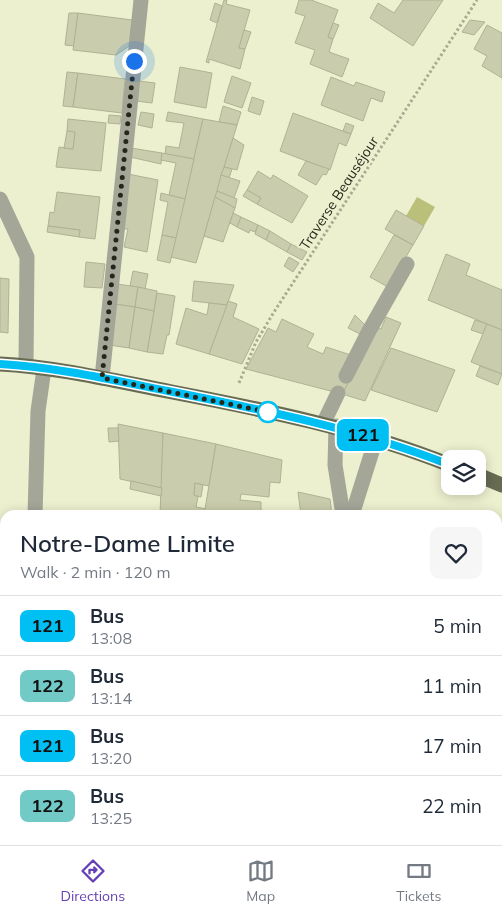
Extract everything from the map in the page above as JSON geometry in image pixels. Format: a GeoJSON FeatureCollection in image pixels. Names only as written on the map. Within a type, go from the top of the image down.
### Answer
{"type":"FeatureCollection","features":[{"type":"Feature","properties":{"kind":"main road"},"geometry":{"type":"LineString","coordinates":[[0,364],[26,365],[230,403],[330,425],[441,461]]}},
{"type":"Feature","properties":{"kind":"main road"},"geometry":{"type":"LineString","coordinates":[[486,478],[502,485]]}},
{"type":"Feature","properties":{"kind":"street"},"geometry":{"type":"LineString","coordinates":[[102,378],[141,0]]}},
{"type":"Feature","properties":{"kind":"street"},"geometry":{"type":"LineString","coordinates":[[0,199],[27,257],[26,365]]}},
{"type":"Feature","properties":{"kind":"street"},"geometry":{"type":"LineString","coordinates":[[346,376],[407,264]]}},
{"type":"Feature","properties":{"kind":"street"},"geometry":{"type":"LineString","coordinates":[[35,510],[38,411],[44,369]]}},
{"type":"Feature","properties":{"kind":"street"},"geometry":{"type":"LineString","coordinates":[[338,393],[330,425],[342,510]]}},
{"type":"Feature","properties":{"kind":"street"},"geometry":{"type":"LineString","coordinates":[[354,510],[376,439]]}},
{"type":"Feature","properties":{"kind":"path","name":"Traverse Beauséjour"},"geometry":{"type":"LineString","coordinates":[[230,403],[256,342],[274,312],[478,0]]}},
{"type":"Feature","properties":{"kind":"shaded area"},"geometry":{"type":"Polygon","coordinates":[[[417,197],[435,207],[424,226],[406,216],[417,197]]]}},
{"type":"Feature","properties":{"kind":"building"},"geometry":{"type":"Polygon","coordinates":[[[224,0],[227,0],[226,4],[250,10],[239,48],[245,49],[240,69],[209,59],[209,63],[206,62],[224,0]]]}},
{"type":"Feature","properties":{"kind":"building"},"geometry":{"type":"Polygon","coordinates":[[[299,0],[311,0],[338,10],[328,37],[333,39],[329,52],[349,59],[342,77],[310,64],[315,50],[295,43],[305,16],[295,13],[299,0]]]}},
{"type":"Feature","properties":{"kind":"building"},"geometry":{"type":"Polygon","coordinates":[[[403,0],[443,0],[413,46],[370,18],[378,3],[394,13],[403,0]]]}},
{"type":"Feature","properties":{"kind":"building"},"geometry":{"type":"Polygon","coordinates":[[[215,3],[222,6],[217,23],[210,20],[215,3]]]}},
{"type":"Feature","properties":{"kind":"building"},"geometry":{"type":"Polygon","coordinates":[[[69,13],[78,13],[74,46],[65,45],[69,13]]]}},
{"type":"Feature","properties":{"kind":"building"},"geometry":{"type":"Polygon","coordinates":[[[78,13],[132,20],[129,46],[116,55],[73,50],[78,13]]]}},
{"type":"Feature","properties":{"kind":"building"},"geometry":{"type":"Polygon","coordinates":[[[470,20],[485,22],[474,35],[462,32],[470,20]]]}},
{"type":"Feature","properties":{"kind":"building"},"geometry":{"type":"Polygon","coordinates":[[[333,23],[339,25],[333,39],[328,37],[333,23]]]}},
{"type":"Feature","properties":{"kind":"building"},"geometry":{"type":"Polygon","coordinates":[[[487,25],[502,33],[502,78],[482,66],[487,56],[474,49],[487,25]]]}},
{"type":"Feature","properties":{"kind":"building"},"geometry":{"type":"Polygon","coordinates":[[[244,30],[251,32],[245,49],[239,48],[244,30]]]}},
{"type":"Feature","properties":{"kind":"building"},"geometry":{"type":"Polygon","coordinates":[[[180,67],[212,73],[206,108],[174,102],[180,67]]]}},
{"type":"Feature","properties":{"kind":"building"},"geometry":{"type":"Polygon","coordinates":[[[67,72],[78,73],[73,107],[63,106],[67,72]]]}},
{"type":"Feature","properties":{"kind":"building"},"geometry":{"type":"Polygon","coordinates":[[[78,73],[125,79],[122,113],[73,107],[78,73]]]}},
{"type":"Feature","properties":{"kind":"building"},"geometry":{"type":"Polygon","coordinates":[[[232,76],[251,83],[242,108],[224,102],[232,76]]]}},
{"type":"Feature","properties":{"kind":"building"},"geometry":{"type":"Polygon","coordinates":[[[331,77],[354,86],[356,82],[385,92],[382,102],[371,98],[363,121],[321,105],[331,77]]]}},
{"type":"Feature","properties":{"kind":"building"},"geometry":{"type":"Polygon","coordinates":[[[139,81],[155,83],[152,103],[136,101],[139,81]]]}},
{"type":"Feature","properties":{"kind":"building"},"geometry":{"type":"Polygon","coordinates":[[[252,97],[264,101],[260,115],[248,111],[252,97]]]}},
{"type":"Feature","properties":{"kind":"building"},"geometry":{"type":"Polygon","coordinates":[[[223,106],[241,112],[237,125],[219,122],[223,106]]]}},
{"type":"Feature","properties":{"kind":"building"},"geometry":{"type":"Polygon","coordinates":[[[141,112],[154,114],[152,128],[138,125],[141,112]]]}},
{"type":"Feature","properties":{"kind":"building"},"geometry":{"type":"Polygon","coordinates":[[[168,112],[203,119],[194,159],[165,154],[166,146],[179,148],[184,123],[166,121],[168,112]]]}},
{"type":"Feature","properties":{"kind":"building"},"geometry":{"type":"Polygon","coordinates":[[[293,113],[351,134],[346,146],[339,143],[330,170],[280,151],[293,113]]]}},
{"type":"Feature","properties":{"kind":"building"},"geometry":{"type":"Polygon","coordinates":[[[109,115],[121,116],[120,124],[108,123],[109,115]]]}},
{"type":"Feature","properties":{"kind":"building"},"geometry":{"type":"Polygon","coordinates":[[[68,119],[106,123],[101,171],[56,167],[59,147],[73,149],[75,132],[67,131],[68,119]]]}},
{"type":"Feature","properties":{"kind":"building"},"geometry":{"type":"Polygon","coordinates":[[[203,119],[237,125],[196,263],[171,257],[203,119]]]}},
{"type":"Feature","properties":{"kind":"building"},"geometry":{"type":"Polygon","coordinates":[[[346,123],[354,126],[351,134],[343,131],[346,123]]]}},
{"type":"Feature","properties":{"kind":"building"},"geometry":{"type":"Polygon","coordinates":[[[67,131],[75,132],[73,149],[64,148],[67,131]]]}},
{"type":"Feature","properties":{"kind":"building"},"geometry":{"type":"Polygon","coordinates":[[[233,138],[244,145],[237,170],[224,167],[233,138]]]}},
{"type":"Feature","properties":{"kind":"building"},"geometry":{"type":"Polygon","coordinates":[[[131,148],[162,153],[161,164],[130,157],[131,148]]]}},
{"type":"Feature","properties":{"kind":"building"},"geometry":{"type":"Polygon","coordinates":[[[162,153],[194,159],[185,199],[169,195],[176,163],[161,160],[162,153]]]}},
{"type":"Feature","properties":{"kind":"building"},"geometry":{"type":"Polygon","coordinates":[[[306,161],[329,169],[326,175],[323,174],[316,185],[298,175],[306,161]]]}},
{"type":"Feature","properties":{"kind":"building"},"geometry":{"type":"Polygon","coordinates":[[[224,167],[232,169],[229,178],[221,175],[224,167]]]}},
{"type":"Feature","properties":{"kind":"building"},"geometry":{"type":"Polygon","coordinates":[[[258,171],[271,179],[273,175],[308,196],[292,223],[257,204],[261,198],[247,190],[258,171]]]}},
{"type":"Feature","properties":{"kind":"building"},"geometry":{"type":"Polygon","coordinates":[[[128,174],[158,180],[147,252],[124,247],[128,229],[123,229],[128,174]]]}},
{"type":"Feature","properties":{"kind":"building"},"geometry":{"type":"Polygon","coordinates":[[[221,175],[240,181],[234,198],[217,191],[221,175]]]}},
{"type":"Feature","properties":{"kind":"building"},"geometry":{"type":"Polygon","coordinates":[[[247,190],[261,198],[257,204],[243,196],[247,190]]]}},
{"type":"Feature","properties":{"kind":"building"},"geometry":{"type":"Polygon","coordinates":[[[217,191],[237,199],[235,208],[215,197],[217,191]]]}},
{"type":"Feature","properties":{"kind":"building"},"geometry":{"type":"Polygon","coordinates":[[[57,192],[100,197],[95,239],[79,237],[80,230],[48,226],[50,212],[54,213],[57,192]]]}},
{"type":"Feature","properties":{"kind":"building"},"geometry":{"type":"Polygon","coordinates":[[[161,193],[185,199],[176,238],[162,235],[168,202],[160,200],[161,193]]]}},
{"type":"Feature","properties":{"kind":"building"},"geometry":{"type":"Polygon","coordinates":[[[215,197],[235,208],[223,242],[204,236],[215,197]]]}},
{"type":"Feature","properties":{"kind":"building"},"geometry":{"type":"Polygon","coordinates":[[[396,210],[424,226],[413,245],[385,229],[396,210]]]}},
{"type":"Feature","properties":{"kind":"building"},"geometry":{"type":"Polygon","coordinates":[[[233,213],[241,217],[237,227],[230,223],[233,213]]]}},
{"type":"Feature","properties":{"kind":"building"},"geometry":{"type":"Polygon","coordinates":[[[241,217],[258,225],[255,232],[250,230],[249,233],[237,227],[241,217]]]}},
{"type":"Feature","properties":{"kind":"building"},"geometry":{"type":"Polygon","coordinates":[[[258,225],[270,231],[266,240],[255,234],[258,225]]]}},
{"type":"Feature","properties":{"kind":"building"},"geometry":{"type":"Polygon","coordinates":[[[48,226],[80,230],[79,237],[47,232],[48,226]]]}},
{"type":"Feature","properties":{"kind":"building"},"geometry":{"type":"Polygon","coordinates":[[[270,231],[291,244],[287,252],[266,240],[270,231]]]}},
{"type":"Feature","properties":{"kind":"building"},"geometry":{"type":"Polygon","coordinates":[[[162,235],[176,238],[170,263],[157,260],[162,235]]]}},
{"type":"Feature","properties":{"kind":"building"},"geometry":{"type":"Polygon","coordinates":[[[394,235],[413,245],[388,287],[370,277],[394,235]]]}},
{"type":"Feature","properties":{"kind":"building"},"geometry":{"type":"Polygon","coordinates":[[[291,244],[307,252],[302,260],[287,252],[291,244]]]}},
{"type":"Feature","properties":{"kind":"building"},"geometry":{"type":"Polygon","coordinates":[[[446,254],[470,264],[466,275],[502,290],[502,330],[428,300],[446,254]]]}},
{"type":"Feature","properties":{"kind":"building"},"geometry":{"type":"Polygon","coordinates":[[[289,257],[299,263],[293,272],[284,266],[289,257]]]}},
{"type":"Feature","properties":{"kind":"building"},"geometry":{"type":"Polygon","coordinates":[[[86,262],[105,264],[102,288],[84,287],[86,262]]]}},
{"type":"Feature","properties":{"kind":"building"},"geometry":{"type":"Polygon","coordinates":[[[133,271],[148,274],[145,289],[130,286],[133,271]]]}},
{"type":"Feature","properties":{"kind":"building"},"geometry":{"type":"Polygon","coordinates":[[[0,278],[9,279],[8,333],[0,332],[0,278]]]}},
{"type":"Feature","properties":{"kind":"building"},"geometry":{"type":"Polygon","coordinates":[[[194,281],[234,285],[227,305],[192,301],[194,281]]]}},
{"type":"Feature","properties":{"kind":"building"},"geometry":{"type":"Polygon","coordinates":[[[117,284],[138,287],[135,307],[114,304],[117,284]]]}},
{"type":"Feature","properties":{"kind":"building"},"geometry":{"type":"Polygon","coordinates":[[[138,287],[157,291],[154,311],[135,307],[138,287]]]}},
{"type":"Feature","properties":{"kind":"building"},"geometry":{"type":"Polygon","coordinates":[[[157,293],[175,296],[169,335],[167,335],[163,354],[147,352],[157,293]]]}},
{"type":"Feature","properties":{"kind":"building"},"geometry":{"type":"Polygon","coordinates":[[[228,301],[237,304],[233,317],[259,329],[242,364],[209,354],[228,301]]]}},
{"type":"Feature","properties":{"kind":"building"},"geometry":{"type":"Polygon","coordinates":[[[209,303],[227,305],[209,354],[176,344],[186,308],[207,315],[209,303]]]}},
{"type":"Feature","properties":{"kind":"building"},"geometry":{"type":"Polygon","coordinates":[[[114,304],[135,307],[129,348],[109,345],[114,304]]]}},
{"type":"Feature","properties":{"kind":"building"},"geometry":{"type":"Polygon","coordinates":[[[135,307],[154,311],[147,352],[129,348],[135,307]]]}},
{"type":"Feature","properties":{"kind":"building"},"geometry":{"type":"Polygon","coordinates":[[[355,315],[367,327],[362,335],[348,328],[355,315]]]}},
{"type":"Feature","properties":{"kind":"building"},"geometry":{"type":"Polygon","coordinates":[[[386,317],[401,323],[365,401],[342,394],[377,327],[381,329],[386,317]]]}},
{"type":"Feature","properties":{"kind":"building"},"geometry":{"type":"Polygon","coordinates":[[[282,319],[314,334],[307,347],[323,354],[326,347],[351,355],[351,378],[342,394],[246,369],[268,328],[276,332],[282,319]]]}},
{"type":"Feature","properties":{"kind":"building"},"geometry":{"type":"Polygon","coordinates":[[[475,320],[487,324],[483,334],[471,330],[475,320]]]}},
{"type":"Feature","properties":{"kind":"building"},"geometry":{"type":"Polygon","coordinates":[[[487,324],[502,330],[502,374],[471,362],[487,324]]]}},
{"type":"Feature","properties":{"kind":"building"},"geometry":{"type":"Polygon","coordinates":[[[391,348],[455,370],[437,412],[371,390],[391,348]]]}},
{"type":"Feature","properties":{"kind":"building"},"geometry":{"type":"Polygon","coordinates":[[[480,366],[502,374],[498,385],[476,376],[480,366]]]}},
{"type":"Feature","properties":{"kind":"building"},"geometry":{"type":"Polygon","coordinates":[[[118,424],[163,433],[162,488],[120,479],[118,424]]]}},
{"type":"Feature","properties":{"kind":"building"},"geometry":{"type":"Polygon","coordinates":[[[108,428],[118,428],[119,441],[109,442],[108,428]]]}},
{"type":"Feature","properties":{"kind":"building"},"geometry":{"type":"Polygon","coordinates":[[[163,433],[216,444],[209,486],[195,483],[194,495],[198,497],[196,507],[206,510],[160,510],[163,433]]]}},
{"type":"Feature","properties":{"kind":"building"},"geometry":{"type":"Polygon","coordinates":[[[216,444],[282,460],[280,483],[270,482],[269,497],[241,494],[240,500],[261,502],[261,510],[205,510],[216,444]]]}},
{"type":"Feature","properties":{"kind":"building"},"geometry":{"type":"Polygon","coordinates":[[[131,481],[162,488],[161,496],[130,489],[131,481]]]}},
{"type":"Feature","properties":{"kind":"building"},"geometry":{"type":"Polygon","coordinates":[[[195,483],[203,485],[201,497],[194,495],[195,483]]]}},
{"type":"Feature","properties":{"kind":"building"},"geometry":{"type":"Polygon","coordinates":[[[298,492],[330,499],[331,510],[300,510],[298,492]]]}},
{"type":"Feature","properties":{"kind":"bus line","name":"121"},"geometry":{"type":"LineString","coordinates":[[0,364],[26,365],[102,378],[336,426],[441,461]]}},
{"type":"Feature","properties":{"kind":"route"},"geometry":{"type":"LineString","coordinates":[[134,61],[102,378],[270,412],[268,412]]}}]}
